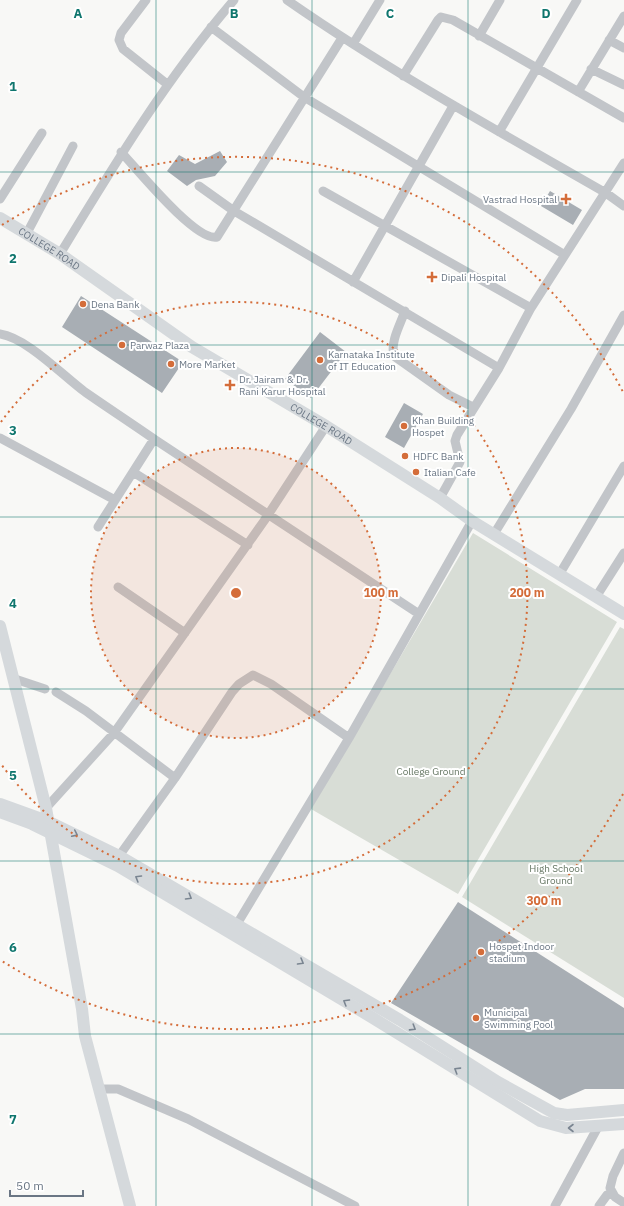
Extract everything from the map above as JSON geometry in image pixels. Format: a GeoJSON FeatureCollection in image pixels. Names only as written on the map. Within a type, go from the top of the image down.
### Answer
{"type":"FeatureCollection","features":[{"type":"Feature","properties":{"kind":"street"},"geometry":{"type":"LineString","coordinates":[[146,0],[121,33],[119,40],[123,49],[167,84]]}},
{"type":"Feature","properties":{"kind":"street"},"geometry":{"type":"LineString","coordinates":[[60,254],[121,152],[167,84],[211,26],[234,0]]}},
{"type":"Feature","properties":{"kind":"street"},"geometry":{"type":"LineString","coordinates":[[287,0],[342,38],[402,76],[606,193],[624,206]]}},
{"type":"Feature","properties":{"kind":"street"},"geometry":{"type":"LineString","coordinates":[[353,44],[380,0]]}},
{"type":"Feature","properties":{"kind":"street"},"geometry":{"type":"LineString","coordinates":[[480,36],[500,0]]}},
{"type":"Feature","properties":{"kind":"street"},"geometry":{"type":"LineString","coordinates":[[499,132],[537,69],[574,1]]}},
{"type":"Feature","properties":{"kind":"street"},"geometry":{"type":"LineString","coordinates":[[578,92],[624,16]]}},
{"type":"Feature","properties":{"kind":"street"},"geometry":{"type":"LineString","coordinates":[[402,76],[441,17],[453,20],[624,118]]}},
{"type":"Feature","properties":{"kind":"street"},"geometry":{"type":"LineString","coordinates":[[211,26],[304,97],[565,255]]}},
{"type":"Feature","properties":{"kind":"street"},"geometry":{"type":"LineString","coordinates":[[121,152],[181,217],[198,232],[213,238],[217,238],[342,38]]}},
{"type":"Feature","properties":{"kind":"street"},"geometry":{"type":"LineString","coordinates":[[610,40],[624,48]]}},
{"type":"Feature","properties":{"kind":"street"},"geometry":{"type":"LineString","coordinates":[[591,69],[624,85]]}},
{"type":"Feature","properties":{"kind":"street"},"geometry":{"type":"LineString","coordinates":[[353,282],[453,106]]}},
{"type":"Feature","properties":{"kind":"street"},"geometry":{"type":"LineString","coordinates":[[0,199],[42,133]]}},
{"type":"Feature","properties":{"kind":"street"},"geometry":{"type":"LineString","coordinates":[[27,233],[73,146]]}},
{"type":"Feature","properties":{"kind":"street"},"geometry":{"type":"LineString","coordinates":[[440,498],[458,468],[460,456],[456,445],[457,435],[473,407],[499,368],[531,308],[624,163]]}},
{"type":"Feature","properties":{"kind":"street"},"geometry":{"type":"LineString","coordinates":[[199,186],[234,211],[499,368]]}},
{"type":"Feature","properties":{"kind":"street"},"geometry":{"type":"LineString","coordinates":[[323,191],[531,308]]}},
{"type":"Feature","properties":{"kind":"street","name":"COLLEGE ROAD"},"geometry":{"type":"LineString","coordinates":[[0,218],[60,254],[192,347],[326,426],[440,498],[472,521],[624,614]]}},
{"type":"Feature","properties":{"kind":"street"},"geometry":{"type":"LineString","coordinates":[[405,311],[394,342],[394,356],[449,395],[473,407]]}},
{"type":"Feature","properties":{"kind":"street"},"geometry":{"type":"LineString","coordinates":[[494,534],[571,408],[624,315]]}},
{"type":"Feature","properties":{"kind":"street"},"geometry":{"type":"LineString","coordinates":[[0,334],[11,336],[26,345],[85,391],[154,439],[269,513],[419,614]]}},
{"type":"Feature","properties":{"kind":"street"},"geometry":{"type":"LineString","coordinates":[[46,808],[114,733],[248,545],[326,426]]}},
{"type":"Feature","properties":{"kind":"street"},"geometry":{"type":"LineString","coordinates":[[0,438],[115,500]]}},
{"type":"Feature","properties":{"kind":"street"},"geometry":{"type":"LineString","coordinates":[[98,527],[154,439]]}},
{"type":"Feature","properties":{"kind":"street"},"geometry":{"type":"LineString","coordinates":[[559,575],[624,466]]}},
{"type":"Feature","properties":{"kind":"street"},"geometry":{"type":"LineString","coordinates":[[133,472],[248,545]]}},
{"type":"Feature","properties":{"kind":"street"},"geometry":{"type":"LineString","coordinates":[[234,930],[349,738],[472,521]]}},
{"type":"Feature","properties":{"kind":"street"},"geometry":{"type":"LineString","coordinates":[[596,597],[624,553]]}},
{"type":"Feature","properties":{"kind":"street"},"geometry":{"type":"LineString","coordinates":[[118,587],[185,633]]}},
{"type":"Feature","properties":{"kind":"street"},"geometry":{"type":"LineString","coordinates":[[0,626],[15,679],[46,808],[47,821],[76,973],[85,1036],[130,1206]]}},
{"type":"Feature","properties":{"kind":"street"},"geometry":{"type":"LineString","coordinates":[[119,856],[175,778],[232,692],[239,684],[253,675],[271,684],[349,738]]}},
{"type":"Feature","properties":{"kind":"street"},"geometry":{"type":"LineString","coordinates":[[15,679],[46,689]]}},
{"type":"Feature","properties":{"kind":"street"},"geometry":{"type":"LineString","coordinates":[[56,692],[86,711],[175,778]]}},
{"type":"Feature","properties":{"kind":"street"},"geometry":{"type":"LineString","coordinates":[[0,804],[47,821],[119,856],[234,930],[540,1121],[566,1128],[624,1124]]}},
{"type":"Feature","properties":{"kind":"street"},"geometry":{"type":"LineString","coordinates":[[0,812],[32,824],[118,866],[400,1020],[498,1082],[554,1113],[567,1116],[624,1110]]}},
{"type":"Feature","properties":{"kind":"street"},"geometry":{"type":"LineString","coordinates":[[100,1089],[118,1089],[188,1119],[355,1206]]}},
{"type":"Feature","properties":{"kind":"street"},"geometry":{"type":"LineString","coordinates":[[555,1206],[600,1125]]}},
{"type":"Feature","properties":{"kind":"street"},"geometry":{"type":"LineString","coordinates":[[624,1153],[613,1176],[610,1188],[615,1197],[624,1203]]}},
{"type":"Feature","properties":{"kind":"street"},"geometry":{"type":"LineString","coordinates":[[599,1206],[607,1195]]}},
{"type":"Feature","properties":{"kind":"green space","name":"College Ground"},"geometry":{"type":"Polygon","coordinates":[[[473,533],[617,622],[458,894],[311,809],[473,533]]]}},
{"type":"Feature","properties":{"kind":"green space","name":"High School Ground"},"geometry":{"type":"Polygon","coordinates":[[[620,627],[624,629],[624,998],[462,897],[620,627]]]}},
{"type":"Feature","properties":{"kind":"building"},"geometry":{"type":"Polygon","coordinates":[[[220,151],[227,162],[215,176],[196,180],[187,186],[167,171],[179,155],[195,164],[220,151]]]}},
{"type":"Feature","properties":{"kind":"building"},"geometry":{"type":"Polygon","coordinates":[[[550,191],[582,210],[573,225],[541,206],[550,191]]]}},
{"type":"Feature","properties":{"kind":"building","name":"Parwaz Plaza"},"geometry":{"type":"Polygon","coordinates":[[[81,296],[183,362],[162,393],[62,327],[81,296]]]}},
{"type":"Feature","properties":{"kind":"building"},"geometry":{"type":"Polygon","coordinates":[[[320,332],[346,352],[311,398],[285,379],[320,332]]]}},
{"type":"Feature","properties":{"kind":"building","name":"Khan Building Hospet"},"geometry":{"type":"Polygon","coordinates":[[[404,403],[423,414],[404,448],[385,437],[404,403]]]}},
{"type":"Feature","properties":{"kind":"building","name":"Hospet Indoor stadium"},"geometry":{"type":"Polygon","coordinates":[[[458,902],[624,1008],[624,1089],[585,1089],[560,1100],[391,1003],[458,902]]]}},
{"type":"Feature","properties":{"kind":"place","name":"Vastrad Hospital"},"geometry":{"type":"Point","coordinates":[566,199]}},
{"type":"Feature","properties":{"kind":"place","name":"Dipali Hospital"},"geometry":{"type":"Point","coordinates":[432,277]}},
{"type":"Feature","properties":{"kind":"place","name":"Dena Bank"},"geometry":{"type":"Point","coordinates":[83,304]}},
{"type":"Feature","properties":{"kind":"place","name":"Parwaz Plaza"},"geometry":{"type":"Point","coordinates":[122,345]}},
{"type":"Feature","properties":{"kind":"place","name":"Karnataka Institute of IT Education"},"geometry":{"type":"Point","coordinates":[320,360]}},
{"type":"Feature","properties":{"kind":"place","name":"More Market"},"geometry":{"type":"Point","coordinates":[171,364]}},
{"type":"Feature","properties":{"kind":"place","name":"Dr. Jairam & Dr. Rani Karur Hospital"},"geometry":{"type":"Point","coordinates":[230,385]}},
{"type":"Feature","properties":{"kind":"place","name":"Khan Building Hospet"},"geometry":{"type":"Point","coordinates":[404,426]}},
{"type":"Feature","properties":{"kind":"place","name":"HDFC Bank"},"geometry":{"type":"Point","coordinates":[405,456]}},
{"type":"Feature","properties":{"kind":"place","name":"Italian Cafe"},"geometry":{"type":"Point","coordinates":[416,472]}},
{"type":"Feature","properties":{"kind":"place","name":"Hospet Indoor stadium"},"geometry":{"type":"Point","coordinates":[481,952]}},
{"type":"Feature","properties":{"kind":"place","name":"Municipal Swimming Pool"},"geometry":{"type":"Point","coordinates":[476,1018]}}]}
